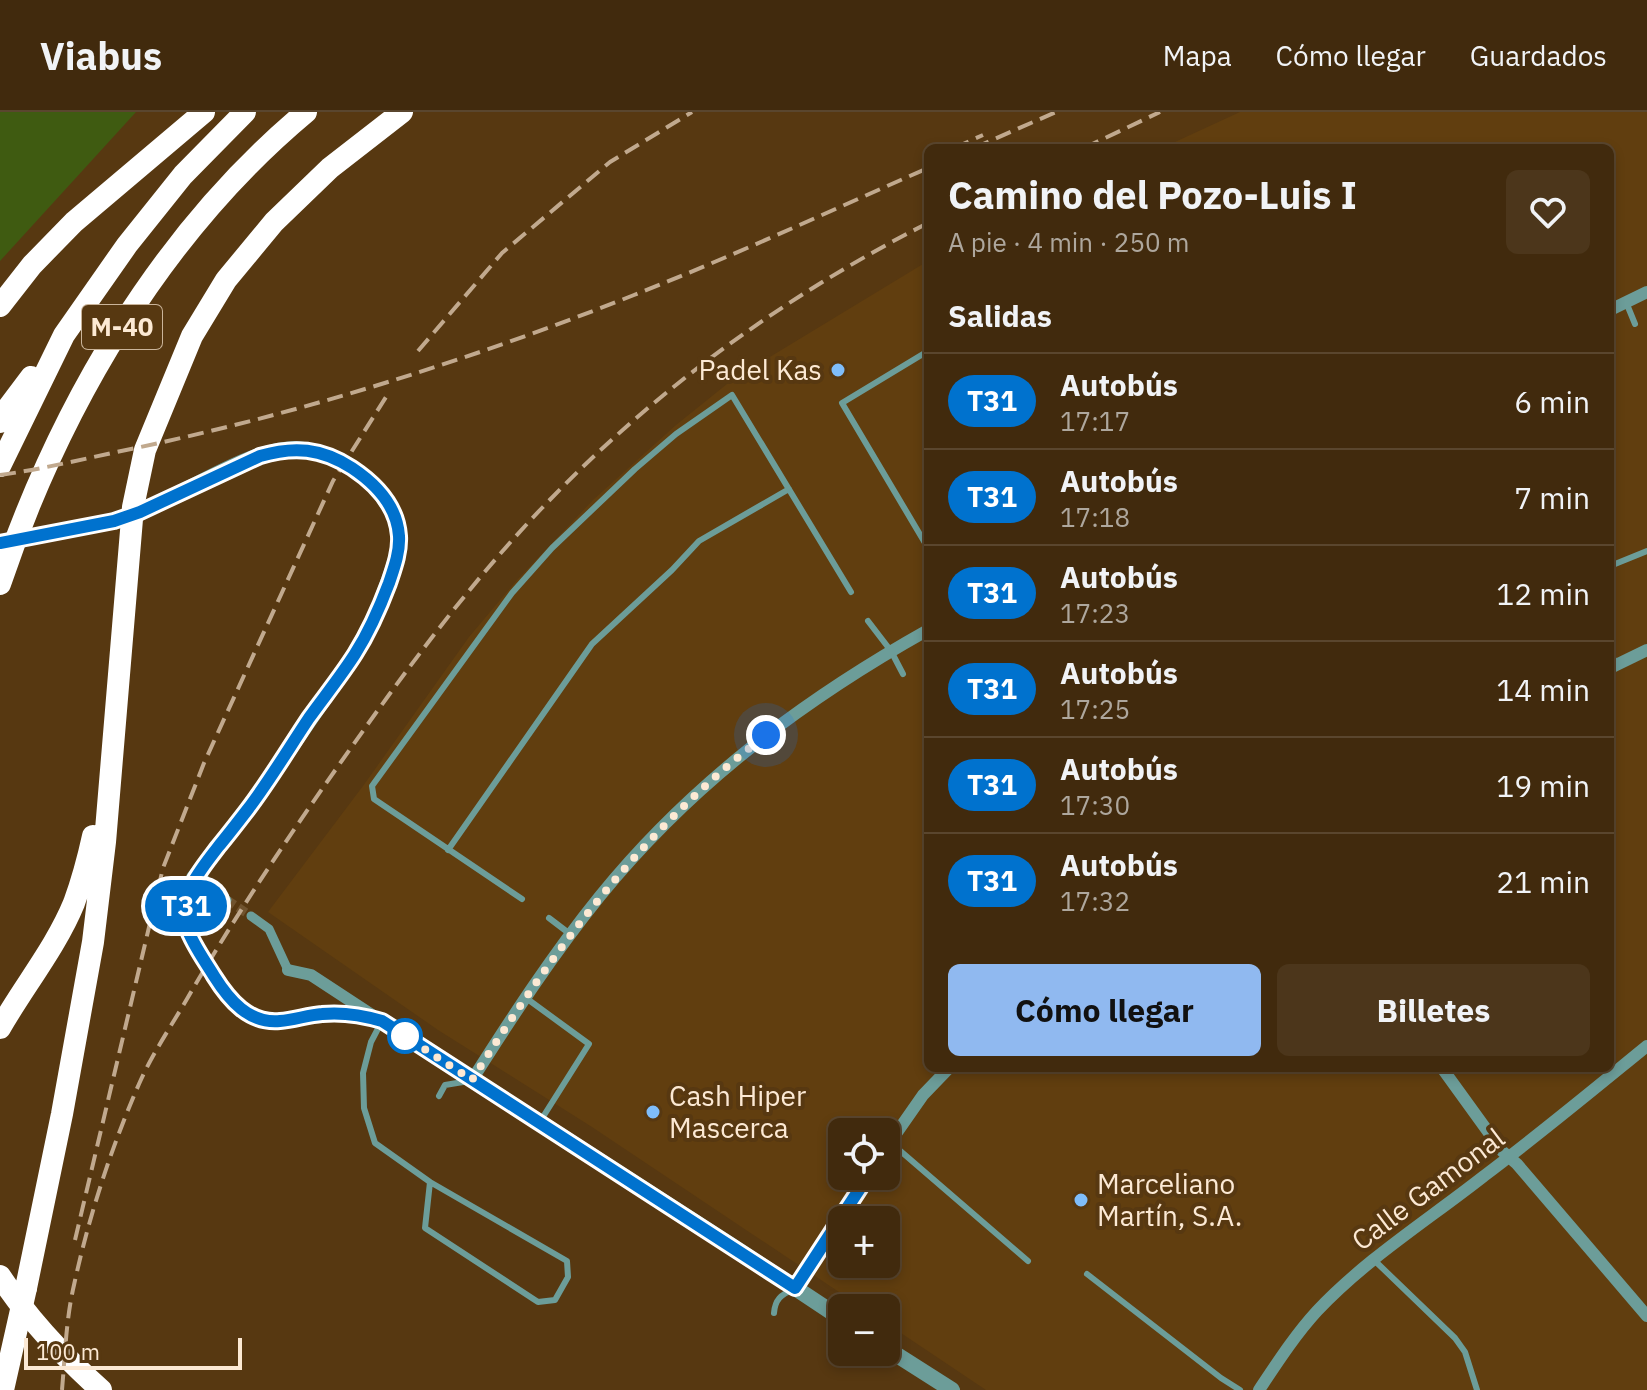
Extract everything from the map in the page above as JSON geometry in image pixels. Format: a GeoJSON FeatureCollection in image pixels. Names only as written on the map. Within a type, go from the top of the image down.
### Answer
{"type":"FeatureCollection","features":[{"type":"Feature","properties":{"kind":"highway"},"geometry":{"type":"LineString","coordinates":[[0,306],[32,265],[74,222],[204,112]]}},
{"type":"Feature","properties":{"kind":"highway","name":"M-40"},"geometry":{"type":"LineString","coordinates":[[0,466],[64,335],[127,245],[183,175],[245,112]]}},
{"type":"Feature","properties":{"kind":"highway","name":"M-40"},"geometry":{"type":"LineString","coordinates":[[0,584],[61,437],[125,322],[193,226],[229,185],[306,112]]}},
{"type":"Feature","properties":{"kind":"highway"},"geometry":{"type":"LineString","coordinates":[[4,1389],[62,1114],[93,942],[105,842],[133,507],[145,450],[192,336],[226,280],[274,222],[330,168],[402,112]]}},
{"type":"Feature","properties":{"kind":"highway"},"geometry":{"type":"LineString","coordinates":[[0,422],[64,335]]}},
{"type":"Feature","properties":{"kind":"highway"},"geometry":{"type":"LineString","coordinates":[[0,1028],[50,948],[73,904],[88,861],[112,741]]}},
{"type":"Feature","properties":{"kind":"highway"},"geometry":{"type":"LineString","coordinates":[[0,1276],[40,1331],[101,1390]]}},
{"type":"Feature","properties":{"kind":"highway"},"geometry":{"type":"LineString","coordinates":[[0,1297],[33,1340],[85,1390]]}},
{"type":"Feature","properties":{"kind":"street"},"geometry":{"type":"LineString","coordinates":[[1614,308],[1647,292]]}},
{"type":"Feature","properties":{"kind":"street"},"geometry":{"type":"LineString","coordinates":[[0,543],[114,521],[280,450],[299,449],[326,455],[348,465],[379,491],[395,515],[399,549],[377,613],[356,652],[251,805],[199,870],[190,887],[186,925],[193,941]]}},
{"type":"Feature","properties":{"kind":"street"},"geometry":{"type":"LineString","coordinates":[[472,1080],[570,934],[639,851],[705,787],[789,718],[835,685],[924,632]]}},
{"type":"Feature","properties":{"kind":"street"},"geometry":{"type":"LineString","coordinates":[[1614,666],[1647,650]]}},
{"type":"Feature","properties":{"kind":"street"},"geometry":{"type":"LineString","coordinates":[[199,870],[227,900]]}},
{"type":"Feature","properties":{"kind":"street"},"geometry":{"type":"LineString","coordinates":[[251,916],[269,929],[288,970],[311,975],[828,1310]]}},
{"type":"Feature","properties":{"kind":"street"},"geometry":{"type":"LineString","coordinates":[[218,982],[234,1004],[258,1018],[280,1022],[344,1013],[382,1021]]}},
{"type":"Feature","properties":{"kind":"street","name":"Calle Gamonal"},"geometry":{"type":"LineString","coordinates":[[1259,1390],[1291,1342],[1345,1283],[1509,1158],[1647,1046]]}},
{"type":"Feature","properties":{"kind":"street"},"geometry":{"type":"LineString","coordinates":[[900,1128],[923,1095],[945,1072]]}},
{"type":"Feature","properties":{"kind":"street"},"geometry":{"type":"LineString","coordinates":[[1445,1072],[1509,1158],[1647,1316]]}},
{"type":"Feature","properties":{"kind":"street"},"geometry":{"type":"LineString","coordinates":[[795,1288],[859,1190]]}},
{"type":"Feature","properties":{"kind":"street"},"geometry":{"type":"LineString","coordinates":[[900,1357],[952,1390]]}},
{"type":"Feature","properties":{"kind":"lane"},"geometry":{"type":"LineString","coordinates":[[1626,302],[1635,324]]}},
{"type":"Feature","properties":{"kind":"lane"},"geometry":{"type":"LineString","coordinates":[[924,353],[842,403],[924,541]]}},
{"type":"Feature","properties":{"kind":"lane"},"geometry":{"type":"LineString","coordinates":[[522,899],[374,799],[372,786],[512,593],[552,548],[635,469],[676,434],[732,395],[851,592]]}},
{"type":"Feature","properties":{"kind":"lane"},"geometry":{"type":"LineString","coordinates":[[448,850],[592,644],[699,541],[789,489]]}},
{"type":"Feature","properties":{"kind":"lane"},"geometry":{"type":"LineString","coordinates":[[1615,564],[1647,551]]}},
{"type":"Feature","properties":{"kind":"lane"},"geometry":{"type":"LineString","coordinates":[[868,621],[891,651],[903,674]]}},
{"type":"Feature","properties":{"kind":"lane"},"geometry":{"type":"LineString","coordinates":[[549,918],[570,934]]}},
{"type":"Feature","properties":{"kind":"lane"},"geometry":{"type":"LineString","coordinates":[[525,998],[589,1044],[540,1123]]}},
{"type":"Feature","properties":{"kind":"lane"},"geometry":{"type":"LineString","coordinates":[[382,1021],[371,1042],[363,1073],[364,1108],[375,1143],[430,1182],[567,1261],[568,1277],[555,1300],[538,1302],[425,1228],[430,1182]]}},
{"type":"Feature","properties":{"kind":"lane"},"geometry":{"type":"LineString","coordinates":[[439,1096],[445,1085],[472,1080]]}},
{"type":"Feature","properties":{"kind":"lane"},"geometry":{"type":"LineString","coordinates":[[900,1155],[1028,1261]]}},
{"type":"Feature","properties":{"kind":"lane"},"geometry":{"type":"LineString","coordinates":[[1374,1260],[1455,1338],[1465,1352],[1477,1390]]}},
{"type":"Feature","properties":{"kind":"lane"},"geometry":{"type":"LineString","coordinates":[[1087,1274],[1240,1390]]}},
{"type":"Feature","properties":{"kind":"lane"},"geometry":{"type":"LineString","coordinates":[[774,1313],[782,1294],[795,1288]]}},
{"type":"Feature","properties":{"kind":"shaded area"},"geometry":{"type":"Polygon","coordinates":[[[1240,112],[1647,112],[1647,1390],[986,1390],[900,1332],[900,1294],[842,1294],[592,1127],[438,1030],[268,912],[469,637],[517,580],[593,500],[676,425],[732,380],[924,263],[924,1072],[1614,1072],[1614,144],[1171,144],[1240,112]]]}},
{"type":"Feature","properties":{"kind":"green space"},"geometry":{"type":"Polygon","coordinates":[[[0,112],[136,112],[0,261],[0,112]]]}},
{"type":"Feature","properties":{"kind":"tunnel"},"geometry":{"type":"LineString","coordinates":[[227,900],[251,916]]}},
{"type":"Feature","properties":{"kind":"tunnel"},"geometry":{"type":"LineString","coordinates":[[193,941],[218,982]]}},
{"type":"Feature","properties":{"kind":"railway"},"geometry":{"type":"LineString","coordinates":[[418,351],[502,253],[610,162],[692,112]]}},
{"type":"Feature","properties":{"kind":"railway"},"geometry":{"type":"LineString","coordinates":[[983,144],[1056,112]]}},
{"type":"Feature","properties":{"kind":"railway"},"geometry":{"type":"LineString","coordinates":[[1092,144],[1160,112]]}},
{"type":"Feature","properties":{"kind":"railway"},"geometry":{"type":"LineString","coordinates":[[963,144],[983,135]]}},
{"type":"Feature","properties":{"kind":"railway"},"geometry":{"type":"LineString","coordinates":[[0,475],[195,435],[322,402],[448,363],[671,280],[924,170]]}},
{"type":"Feature","properties":{"kind":"railway"},"geometry":{"type":"LineString","coordinates":[[62,1390],[69,1311],[87,1233],[110,1158],[145,1072],[255,889],[400,680],[511,542],[628,425],[674,386],[772,315],[822,282],[924,225]]}},
{"type":"Feature","properties":{"kind":"railway"},"geometry":{"type":"LineString","coordinates":[[75,1240],[163,868],[204,763],[333,481],[386,397]]}},
{"type":"Feature","properties":{"kind":"bus line","name":"T31"},"geometry":{"type":"LineString","coordinates":[[0,543],[114,521],[280,450],[299,449],[326,455],[348,465],[367,479],[388,502],[395,515],[399,538],[399,549],[377,613],[356,652],[251,805],[199,870],[190,887],[186,925],[227,995],[246,1013],[270,1021],[344,1013],[382,1021],[795,1288],[859,1190]]}},
{"type":"Feature","properties":{"kind":"place","name":"Padel Kas"},"geometry":{"type":"Point","coordinates":[838,370]}},
{"type":"Feature","properties":{"kind":"place","name":"Cash Hiper Mascerca"},"geometry":{"type":"Point","coordinates":[653,1112]}},
{"type":"Feature","properties":{"kind":"place","name":"Marceliano Martín, S.A."},"geometry":{"type":"Point","coordinates":[1081,1200]}},
{"type":"Feature","properties":{"kind":"route"},"geometry":{"type":"LineString","coordinates":[[405,1036],[472,1080],[525,998],[602,894],[667,822],[766,735]]}}]}
